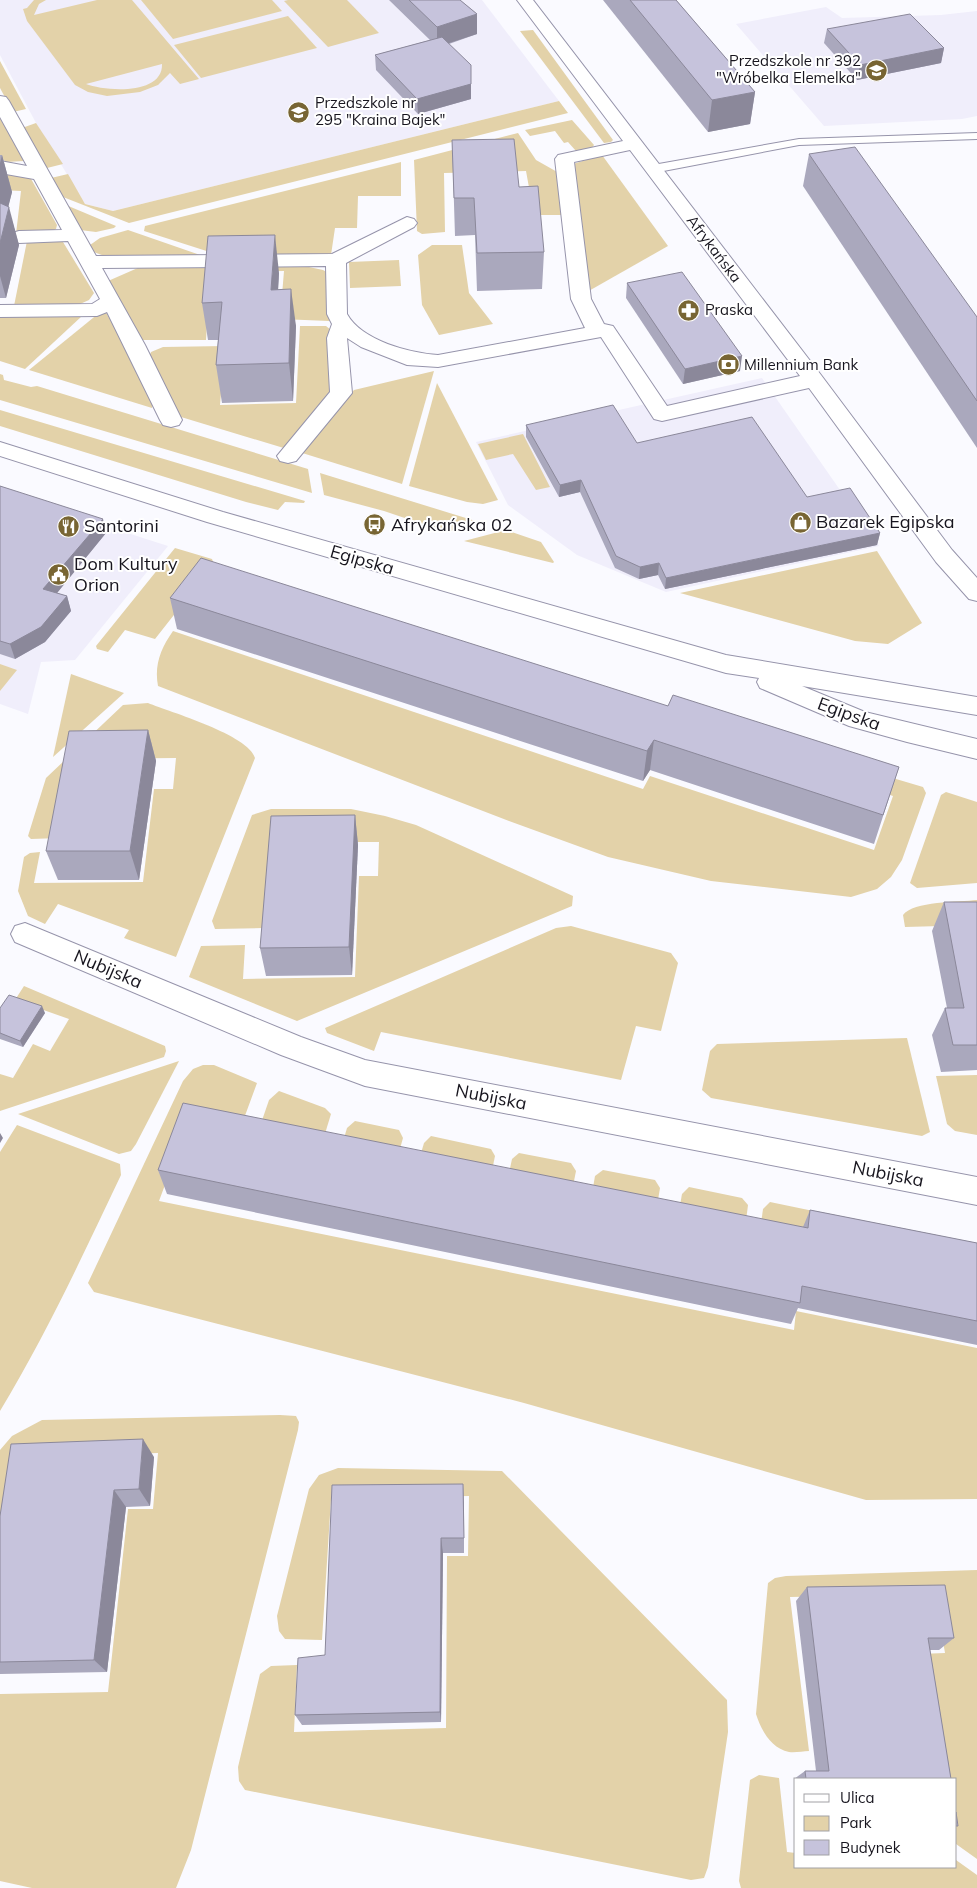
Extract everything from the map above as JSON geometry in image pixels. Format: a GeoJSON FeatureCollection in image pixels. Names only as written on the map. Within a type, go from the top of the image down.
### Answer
{"type":"FeatureCollection","features":[{"type":"Feature","properties":{"kind":"street","name":"Afrykańska"},"geometry":{"type":"LineString","coordinates":[[525,0],[814,380],[944,556],[977,593]]}},
{"type":"Feature","properties":{"kind":"street"},"geometry":{"type":"LineString","coordinates":[[0,101],[135,345],[171,420]]}},
{"type":"Feature","properties":{"kind":"street"},"geometry":{"type":"LineString","coordinates":[[597,331],[580,299],[564,159],[635,144]]}},
{"type":"Feature","properties":{"kind":"street"},"geometry":{"type":"LineString","coordinates":[[3,165],[39,174]]}},
{"type":"Feature","properties":{"kind":"street"},"geometry":{"type":"LineString","coordinates":[[88,262],[336,260],[407,223]]}},
{"type":"Feature","properties":{"kind":"street"},"geometry":{"type":"LineString","coordinates":[[19,237],[73,234]]}},
{"type":"Feature","properties":{"kind":"street"},"geometry":{"type":"LineString","coordinates":[[336,260],[337,314],[343,325],[368,343],[414,360],[438,361],[498,357],[606,330],[662,414],[814,380]]}},
{"type":"Feature","properties":{"kind":"street"},"geometry":{"type":"LineString","coordinates":[[0,312],[97,310],[110,301]]}},
{"type":"Feature","properties":{"kind":"street"},"geometry":{"type":"LineString","coordinates":[[288,456],[341,393],[337,338],[338,330],[343,325]]}},
{"type":"Feature","properties":{"kind":"street","name":"Egipska"},"geometry":{"type":"LineString","coordinates":[[0,449],[215,517],[726,664],[977,706]]}},
{"type":"Feature","properties":{"kind":"street","name":"Egipska"},"geometry":{"type":"LineString","coordinates":[[726,664],[858,719],[907,734],[977,749]]}},
{"type":"Feature","properties":{"kind":"street","name":"Nubijska"},"geometry":{"type":"LineString","coordinates":[[25,934],[291,1046],[365,1073],[977,1191]]}},
{"type":"Feature","properties":{"kind":"lane"},"geometry":{"type":"LineString","coordinates":[[653,169],[799,142],[977,136]]}},
{"type":"Feature","properties":{"kind":"shaded area"},"geometry":{"type":"Polygon","coordinates":[[[0,0],[482,0],[559,101],[113,211],[85,204],[36,123],[0,55],[0,0]]]}},
{"type":"Feature","properties":{"kind":"shaded area","name":"Przedszkole nr 392 \"Wróbelka Elemelka\""},"geometry":{"type":"Polygon","coordinates":[[[826,7],[842,18],[941,15],[977,11],[977,116],[962,119],[824,126],[736,24],[826,7]]]}},
{"type":"Feature","properties":{"kind":"shaded area"},"geometry":{"type":"Polygon","coordinates":[[[762,378],[879,546],[666,592],[577,555],[508,505],[476,442],[762,378]]]}},
{"type":"Feature","properties":{"kind":"shaded area"},"geometry":{"type":"Polygon","coordinates":[[[0,492],[168,546],[75,660],[41,662],[28,714],[0,704],[0,492]]]}},
{"type":"Feature","properties":{"kind":"green space"},"geometry":{"type":"Polygon","coordinates":[[[34,0],[46,0],[39,4],[34,15],[97,0],[132,0],[199,79],[180,84],[170,73],[158,85],[140,92],[107,96],[88,92],[75,85],[27,21],[23,9],[27,8],[34,0]],[[162,64],[86,84],[106,88],[131,89],[153,82],[160,74],[162,64]]]}},
{"type":"Feature","properties":{"kind":"green space"},"geometry":{"type":"Polygon","coordinates":[[[141,0],[272,0],[282,11],[173,39],[141,0]]]}},
{"type":"Feature","properties":{"kind":"green space"},"geometry":{"type":"Polygon","coordinates":[[[347,0],[379,33],[328,47],[284,1],[347,0]]]}},
{"type":"Feature","properties":{"kind":"green space"},"geometry":{"type":"Polygon","coordinates":[[[288,16],[317,48],[201,78],[174,45],[288,16]]]}},
{"type":"Feature","properties":{"kind":"green space"},"geometry":{"type":"Polygon","coordinates":[[[533,30],[613,140],[611,142],[604,143],[520,31],[533,30]]]}},
{"type":"Feature","properties":{"kind":"green space"},"geometry":{"type":"Polygon","coordinates":[[[0,61],[26,109],[13,112],[0,88],[0,61]]]}},
{"type":"Feature","properties":{"kind":"green space"},"geometry":{"type":"Polygon","coordinates":[[[559,101],[568,113],[129,223],[63,197],[51,178],[68,174],[85,204],[113,211],[559,101]]]}},
{"type":"Feature","properties":{"kind":"green space"},"geometry":{"type":"Polygon","coordinates":[[[0,118],[24,161],[6,162],[0,157],[0,118]]]}},
{"type":"Feature","properties":{"kind":"green space"},"geometry":{"type":"Polygon","coordinates":[[[572,120],[594,145],[591,149],[576,151],[568,142],[564,143],[555,131],[530,136],[525,130],[572,120]]]}},
{"type":"Feature","properties":{"kind":"green space"},"geometry":{"type":"Polygon","coordinates":[[[36,123],[63,164],[47,168],[22,128],[36,123]]]}},
{"type":"Feature","properties":{"kind":"green space"},"geometry":{"type":"Polygon","coordinates":[[[518,133],[536,160],[559,173],[564,215],[534,215],[526,171],[444,173],[445,232],[422,234],[417,231],[414,160],[518,133]]]}},
{"type":"Feature","properties":{"kind":"green space"},"geometry":{"type":"Polygon","coordinates":[[[602,155],[668,246],[587,292],[573,164],[602,155]]]}},
{"type":"Feature","properties":{"kind":"green space"},"geometry":{"type":"Polygon","coordinates":[[[401,162],[401,196],[358,196],[357,228],[335,228],[331,255],[219,255],[144,231],[145,226],[401,162]]]}},
{"type":"Feature","properties":{"kind":"green space"},"geometry":{"type":"Polygon","coordinates":[[[0,170],[30,177],[57,225],[56,229],[51,232],[16,234],[21,191],[0,190],[0,170]]]}},
{"type":"Feature","properties":{"kind":"green space"},"geometry":{"type":"Polygon","coordinates":[[[66,205],[116,226],[96,232],[80,230],[66,205]]]}},
{"type":"Feature","properties":{"kind":"green space"},"geometry":{"type":"Polygon","coordinates":[[[128,230],[203,256],[110,258],[91,251],[90,245],[100,238],[128,230]]]}},
{"type":"Feature","properties":{"kind":"green space"},"geometry":{"type":"Polygon","coordinates":[[[55,240],[63,242],[94,293],[89,300],[80,304],[14,306],[27,241],[55,240]]]}},
{"type":"Feature","properties":{"kind":"green space"},"geometry":{"type":"Polygon","coordinates":[[[432,245],[462,245],[469,293],[493,324],[439,335],[422,305],[418,255],[432,245]]]}},
{"type":"Feature","properties":{"kind":"green space"},"geometry":{"type":"Polygon","coordinates":[[[399,260],[401,286],[350,288],[349,262],[399,260]]]}},
{"type":"Feature","properties":{"kind":"green space"},"geometry":{"type":"Polygon","coordinates":[[[295,264],[323,270],[333,276],[329,321],[280,319],[284,271],[210,272],[206,340],[140,340],[108,281],[140,267],[295,264]]]}},
{"type":"Feature","properties":{"kind":"green space"},"geometry":{"type":"Polygon","coordinates":[[[104,309],[154,398],[152,408],[29,370],[104,309]]]}},
{"type":"Feature","properties":{"kind":"green space"},"geometry":{"type":"Polygon","coordinates":[[[82,316],[25,369],[0,361],[0,317],[82,316]]]}},
{"type":"Feature","properties":{"kind":"green space"},"geometry":{"type":"Polygon","coordinates":[[[300,326],[326,326],[331,330],[332,395],[287,449],[181,417],[149,357],[151,352],[163,347],[225,346],[220,405],[296,403],[300,326]]]}},
{"type":"Feature","properties":{"kind":"green space"},"geometry":{"type":"Polygon","coordinates":[[[434,371],[402,484],[299,452],[354,390],[434,371]]]}},
{"type":"Feature","properties":{"kind":"green space"},"geometry":{"type":"Polygon","coordinates":[[[0,374],[3,375],[4,380],[31,387],[37,386],[308,469],[312,493],[0,400],[0,374]]]}},
{"type":"Feature","properties":{"kind":"green space"},"geometry":{"type":"Polygon","coordinates":[[[437,383],[498,500],[483,504],[467,502],[409,486],[437,383]]]}},
{"type":"Feature","properties":{"kind":"green space"},"geometry":{"type":"Polygon","coordinates":[[[0,410],[305,501],[304,503],[285,502],[278,510],[246,502],[0,426],[0,410]]]}},
{"type":"Feature","properties":{"kind":"green space"},"geometry":{"type":"Polygon","coordinates":[[[523,434],[550,487],[536,490],[513,454],[486,460],[478,444],[523,434]]]}},
{"type":"Feature","properties":{"kind":"green space"},"geometry":{"type":"Polygon","coordinates":[[[320,473],[482,523],[446,532],[384,511],[324,495],[320,473]]]}},
{"type":"Feature","properties":{"kind":"green space"},"geometry":{"type":"Polygon","coordinates":[[[506,530],[541,542],[554,562],[464,541],[506,530]]]}},
{"type":"Feature","properties":{"kind":"green space"},"geometry":{"type":"Polygon","coordinates":[[[175,548],[212,559],[214,564],[155,639],[125,630],[108,652],[97,649],[96,646],[175,548]]]}},
{"type":"Feature","properties":{"kind":"green space"},"geometry":{"type":"Polygon","coordinates":[[[877,551],[922,623],[888,644],[855,641],[680,593],[877,551]]]}},
{"type":"Feature","properties":{"kind":"green space"},"geometry":{"type":"Polygon","coordinates":[[[173,631],[643,789],[650,776],[874,850],[893,796],[848,782],[859,768],[923,787],[926,793],[902,860],[891,877],[877,889],[851,897],[711,881],[608,857],[509,821],[158,686],[158,664],[165,644],[173,631]]]}},
{"type":"Feature","properties":{"kind":"green space"},"geometry":{"type":"Polygon","coordinates":[[[0,664],[17,670],[0,691],[0,664]]]}},
{"type":"Feature","properties":{"kind":"green space"},"geometry":{"type":"Polygon","coordinates":[[[71,674],[124,693],[53,757],[71,674]]]}},
{"type":"Feature","properties":{"kind":"green space"},"geometry":{"type":"Polygon","coordinates":[[[148,703],[208,725],[224,733],[250,749],[255,758],[176,957],[124,938],[129,930],[58,904],[45,924],[28,916],[18,891],[24,857],[30,853],[40,852],[34,883],[143,882],[154,789],[173,789],[176,758],[75,759],[60,838],[31,839],[28,836],[46,778],[123,705],[148,703]]]}},
{"type":"Feature","properties":{"kind":"green space"},"geometry":{"type":"Polygon","coordinates":[[[946,792],[977,802],[977,883],[917,888],[910,883],[941,795],[946,792]]]}},
{"type":"Feature","properties":{"kind":"green space"},"geometry":{"type":"Polygon","coordinates":[[[271,809],[351,809],[416,825],[573,896],[572,906],[297,1021],[189,977],[201,946],[245,945],[243,979],[355,977],[359,876],[378,876],[379,842],[272,842],[263,928],[215,929],[212,921],[252,815],[271,809]]]}},
{"type":"Feature","properties":{"kind":"green space"},"geometry":{"type":"Polygon","coordinates":[[[977,900],[977,925],[905,927],[903,915],[908,910],[916,907],[937,903],[977,900]]]}},
{"type":"Feature","properties":{"kind":"green space"},"geometry":{"type":"Polygon","coordinates":[[[571,926],[671,953],[678,963],[661,1031],[636,1026],[621,1080],[381,1032],[374,1051],[327,1033],[325,1028],[556,928],[571,926]]]}},
{"type":"Feature","properties":{"kind":"green space"},"geometry":{"type":"Polygon","coordinates":[[[24,986],[165,1046],[164,1057],[0,1111],[0,1074],[13,1078],[33,1044],[50,1051],[69,1019],[15,1000],[24,986]]]}},
{"type":"Feature","properties":{"kind":"green space"},"geometry":{"type":"Polygon","coordinates":[[[907,1038],[930,1132],[922,1136],[711,1098],[702,1090],[710,1051],[717,1044],[907,1038]]]}},
{"type":"Feature","properties":{"kind":"green space"},"geometry":{"type":"Polygon","coordinates":[[[179,1061],[131,1151],[119,1154],[18,1114],[179,1061]]]}},
{"type":"Feature","properties":{"kind":"green space"},"geometry":{"type":"Polygon","coordinates":[[[203,1065],[214,1065],[257,1083],[239,1132],[188,1123],[159,1201],[794,1330],[796,1311],[977,1348],[977,1499],[866,1500],[524,1403],[94,1292],[88,1283],[183,1081],[193,1069],[203,1065]]]}},
{"type":"Feature","properties":{"kind":"green space"},"geometry":{"type":"Polygon","coordinates":[[[977,1075],[977,1135],[955,1131],[947,1124],[936,1076],[977,1075]]]}},
{"type":"Feature","properties":{"kind":"green space"},"geometry":{"type":"Polygon","coordinates":[[[279,1091],[325,1108],[331,1114],[320,1150],[256,1138],[269,1100],[279,1091]]]}},
{"type":"Feature","properties":{"kind":"green space"},"geometry":{"type":"Polygon","coordinates":[[[355,1121],[399,1130],[403,1138],[395,1166],[339,1155],[347,1128],[355,1121]]]}},
{"type":"Feature","properties":{"kind":"green space"},"geometry":{"type":"Polygon","coordinates":[[[17,1125],[120,1164],[121,1175],[48,1324],[0,1411],[0,1152],[17,1125]]]}},
{"type":"Feature","properties":{"kind":"green space"},"geometry":{"type":"Polygon","coordinates":[[[431,1136],[491,1149],[495,1156],[489,1185],[416,1170],[424,1143],[431,1136]]]}},
{"type":"Feature","properties":{"kind":"green space"},"geometry":{"type":"Polygon","coordinates":[[[519,1153],[571,1163],[576,1171],[570,1201],[506,1187],[512,1159],[519,1153]]]}},
{"type":"Feature","properties":{"kind":"green space"},"geometry":{"type":"Polygon","coordinates":[[[603,1170],[655,1180],[660,1188],[655,1218],[590,1205],[595,1176],[603,1170]]]}},
{"type":"Feature","properties":{"kind":"green space"},"geometry":{"type":"Polygon","coordinates":[[[689,1187],[742,1198],[748,1205],[744,1236],[677,1222],[682,1194],[689,1187]]]}},
{"type":"Feature","properties":{"kind":"green space"},"geometry":{"type":"Polygon","coordinates":[[[770,1202],[823,1213],[829,1222],[759,1238],[763,1209],[770,1202]]]}},
{"type":"Feature","properties":{"kind":"green space"},"geometry":{"type":"Polygon","coordinates":[[[296,1416],[299,1422],[298,1430],[191,1850],[176,1888],[32,1888],[0,1881],[0,1694],[108,1692],[128,1509],[153,1509],[158,1453],[22,1458],[0,1597],[0,1450],[12,1436],[42,1420],[296,1416]]]}},
{"type":"Feature","properties":{"kind":"green space"},"geometry":{"type":"Polygon","coordinates":[[[338,1468],[502,1471],[727,1700],[728,1732],[708,1867],[704,1878],[691,1880],[245,1790],[239,1781],[238,1767],[260,1674],[271,1666],[297,1665],[294,1732],[446,1728],[447,1556],[468,1556],[469,1496],[331,1499],[322,1640],[285,1639],[279,1631],[277,1616],[309,1489],[319,1475],[338,1468]]]}},
{"type":"Feature","properties":{"kind":"green space"},"geometry":{"type":"Polygon","coordinates":[[[977,1570],[977,1859],[957,1845],[957,1778],[938,1778],[919,1654],[945,1653],[935,1594],[790,1597],[809,1751],[789,1752],[777,1747],[768,1738],[756,1714],[768,1583],[775,1578],[786,1576],[977,1570]]]}},
{"type":"Feature","properties":{"kind":"green space"},"geometry":{"type":"Polygon","coordinates":[[[759,1775],[779,1778],[787,1852],[794,1853],[794,1868],[957,1868],[957,1861],[977,1875],[977,1888],[741,1888],[739,1881],[750,1780],[759,1775]]]}},
{"type":"Feature","properties":{"kind":"building"},"geometry":{"type":"Polygon","coordinates":[[[409,0],[460,0],[477,14],[437,27],[409,0]]]}},
{"type":"Feature","properties":{"kind":"building"},"geometry":{"type":"Polygon","coordinates":[[[630,0],[676,0],[755,92],[712,100],[630,0]]]}},
{"type":"Feature","properties":{"kind":"building"},"geometry":{"type":"Polygon","coordinates":[[[910,14],[944,48],[860,65],[827,29],[910,14]]]}},
{"type":"Feature","properties":{"kind":"building"},"geometry":{"type":"Polygon","coordinates":[[[442,37],[471,65],[471,84],[417,99],[375,55],[442,37]]]}},
{"type":"Feature","properties":{"kind":"building"},"geometry":{"type":"Polygon","coordinates":[[[514,139],[519,187],[538,186],[544,252],[477,253],[474,198],[454,198],[452,140],[514,139]]]}},
{"type":"Feature","properties":{"kind":"building"},"geometry":{"type":"Polygon","coordinates":[[[855,147],[977,317],[977,401],[809,154],[855,147]]]}},
{"type":"Feature","properties":{"kind":"building"},"geometry":{"type":"Polygon","coordinates":[[[0,203],[9,207],[0,243],[0,203]]]}},
{"type":"Feature","properties":{"kind":"building"},"geometry":{"type":"Polygon","coordinates":[[[275,235],[271,290],[291,289],[289,363],[216,365],[222,302],[202,303],[208,236],[275,235]]]}},
{"type":"Feature","properties":{"kind":"building"},"geometry":{"type":"Polygon","coordinates":[[[682,272],[742,356],[685,369],[627,283],[682,272]]]}},
{"type":"Feature","properties":{"kind":"building"},"geometry":{"type":"Polygon","coordinates":[[[613,405],[637,443],[752,417],[807,497],[850,488],[880,533],[666,578],[659,563],[640,567],[616,556],[581,480],[560,485],[526,425],[613,405]]]}},
{"type":"Feature","properties":{"kind":"building"},"geometry":{"type":"Polygon","coordinates":[[[0,486],[103,519],[43,589],[67,596],[41,627],[10,644],[0,641],[0,486]]]}},
{"type":"Feature","properties":{"kind":"building"},"geometry":{"type":"Polygon","coordinates":[[[201,558],[668,706],[673,695],[899,767],[883,815],[654,740],[647,751],[170,598],[201,558]]]}},
{"type":"Feature","properties":{"kind":"building"},"geometry":{"type":"Polygon","coordinates":[[[148,730],[130,851],[46,851],[69,731],[148,730]]]}},
{"type":"Feature","properties":{"kind":"building"},"geometry":{"type":"Polygon","coordinates":[[[355,815],[349,947],[260,948],[271,816],[355,815]]]}},
{"type":"Feature","properties":{"kind":"building"},"geometry":{"type":"Polygon","coordinates":[[[944,902],[977,902],[977,1045],[953,1045],[945,1008],[964,1008],[944,902]]]}},
{"type":"Feature","properties":{"kind":"building"},"geometry":{"type":"Polygon","coordinates":[[[9,995],[42,1006],[20,1041],[0,1033],[0,1008],[9,995]]]}},
{"type":"Feature","properties":{"kind":"building"},"geometry":{"type":"Polygon","coordinates":[[[183,1103],[808,1228],[810,1210],[977,1243],[977,1321],[802,1286],[800,1303],[158,1170],[183,1103]]]}},
{"type":"Feature","properties":{"kind":"building"},"geometry":{"type":"Polygon","coordinates":[[[143,1439],[139,1489],[114,1490],[94,1660],[0,1662],[0,1516],[11,1444],[143,1439]]]}},
{"type":"Feature","properties":{"kind":"building"},"geometry":{"type":"Polygon","coordinates":[[[463,1484],[464,1538],[441,1538],[440,1712],[295,1715],[298,1658],[325,1655],[332,1485],[463,1484]]]}},
{"type":"Feature","properties":{"kind":"building"},"geometry":{"type":"Polygon","coordinates":[[[945,1585],[954,1638],[928,1638],[951,1778],[806,1778],[805,1771],[829,1771],[807,1587],[945,1585]]]}},
{"type":"Feature","properties":{"kind":"place","name":"Przedszkole nr 392 \"Wróbelka Elemelka\""},"geometry":{"type":"Point","coordinates":[877,70]}},
{"type":"Feature","properties":{"kind":"place","name":"Przedszkole nr 295 \"Kraina Bajek\""},"geometry":{"type":"Point","coordinates":[299,112]}},
{"type":"Feature","properties":{"kind":"place","name":"Praska"},"geometry":{"type":"Point","coordinates":[689,310]}},
{"type":"Feature","properties":{"kind":"place","name":"Millennium Bank"},"geometry":{"type":"Point","coordinates":[728,365]}},
{"type":"Feature","properties":{"kind":"place","name":"Bazarek Egipska"},"geometry":{"type":"Point","coordinates":[800,522]}},
{"type":"Feature","properties":{"kind":"place","name":"Afrykańska 02"},"geometry":{"type":"Point","coordinates":[375,525]}},
{"type":"Feature","properties":{"kind":"place","name":"Santorini"},"geometry":{"type":"Point","coordinates":[68,526]}},
{"type":"Feature","properties":{"kind":"place","name":"Dom Kultury Orion"},"geometry":{"type":"Point","coordinates":[58,574]}}]}
